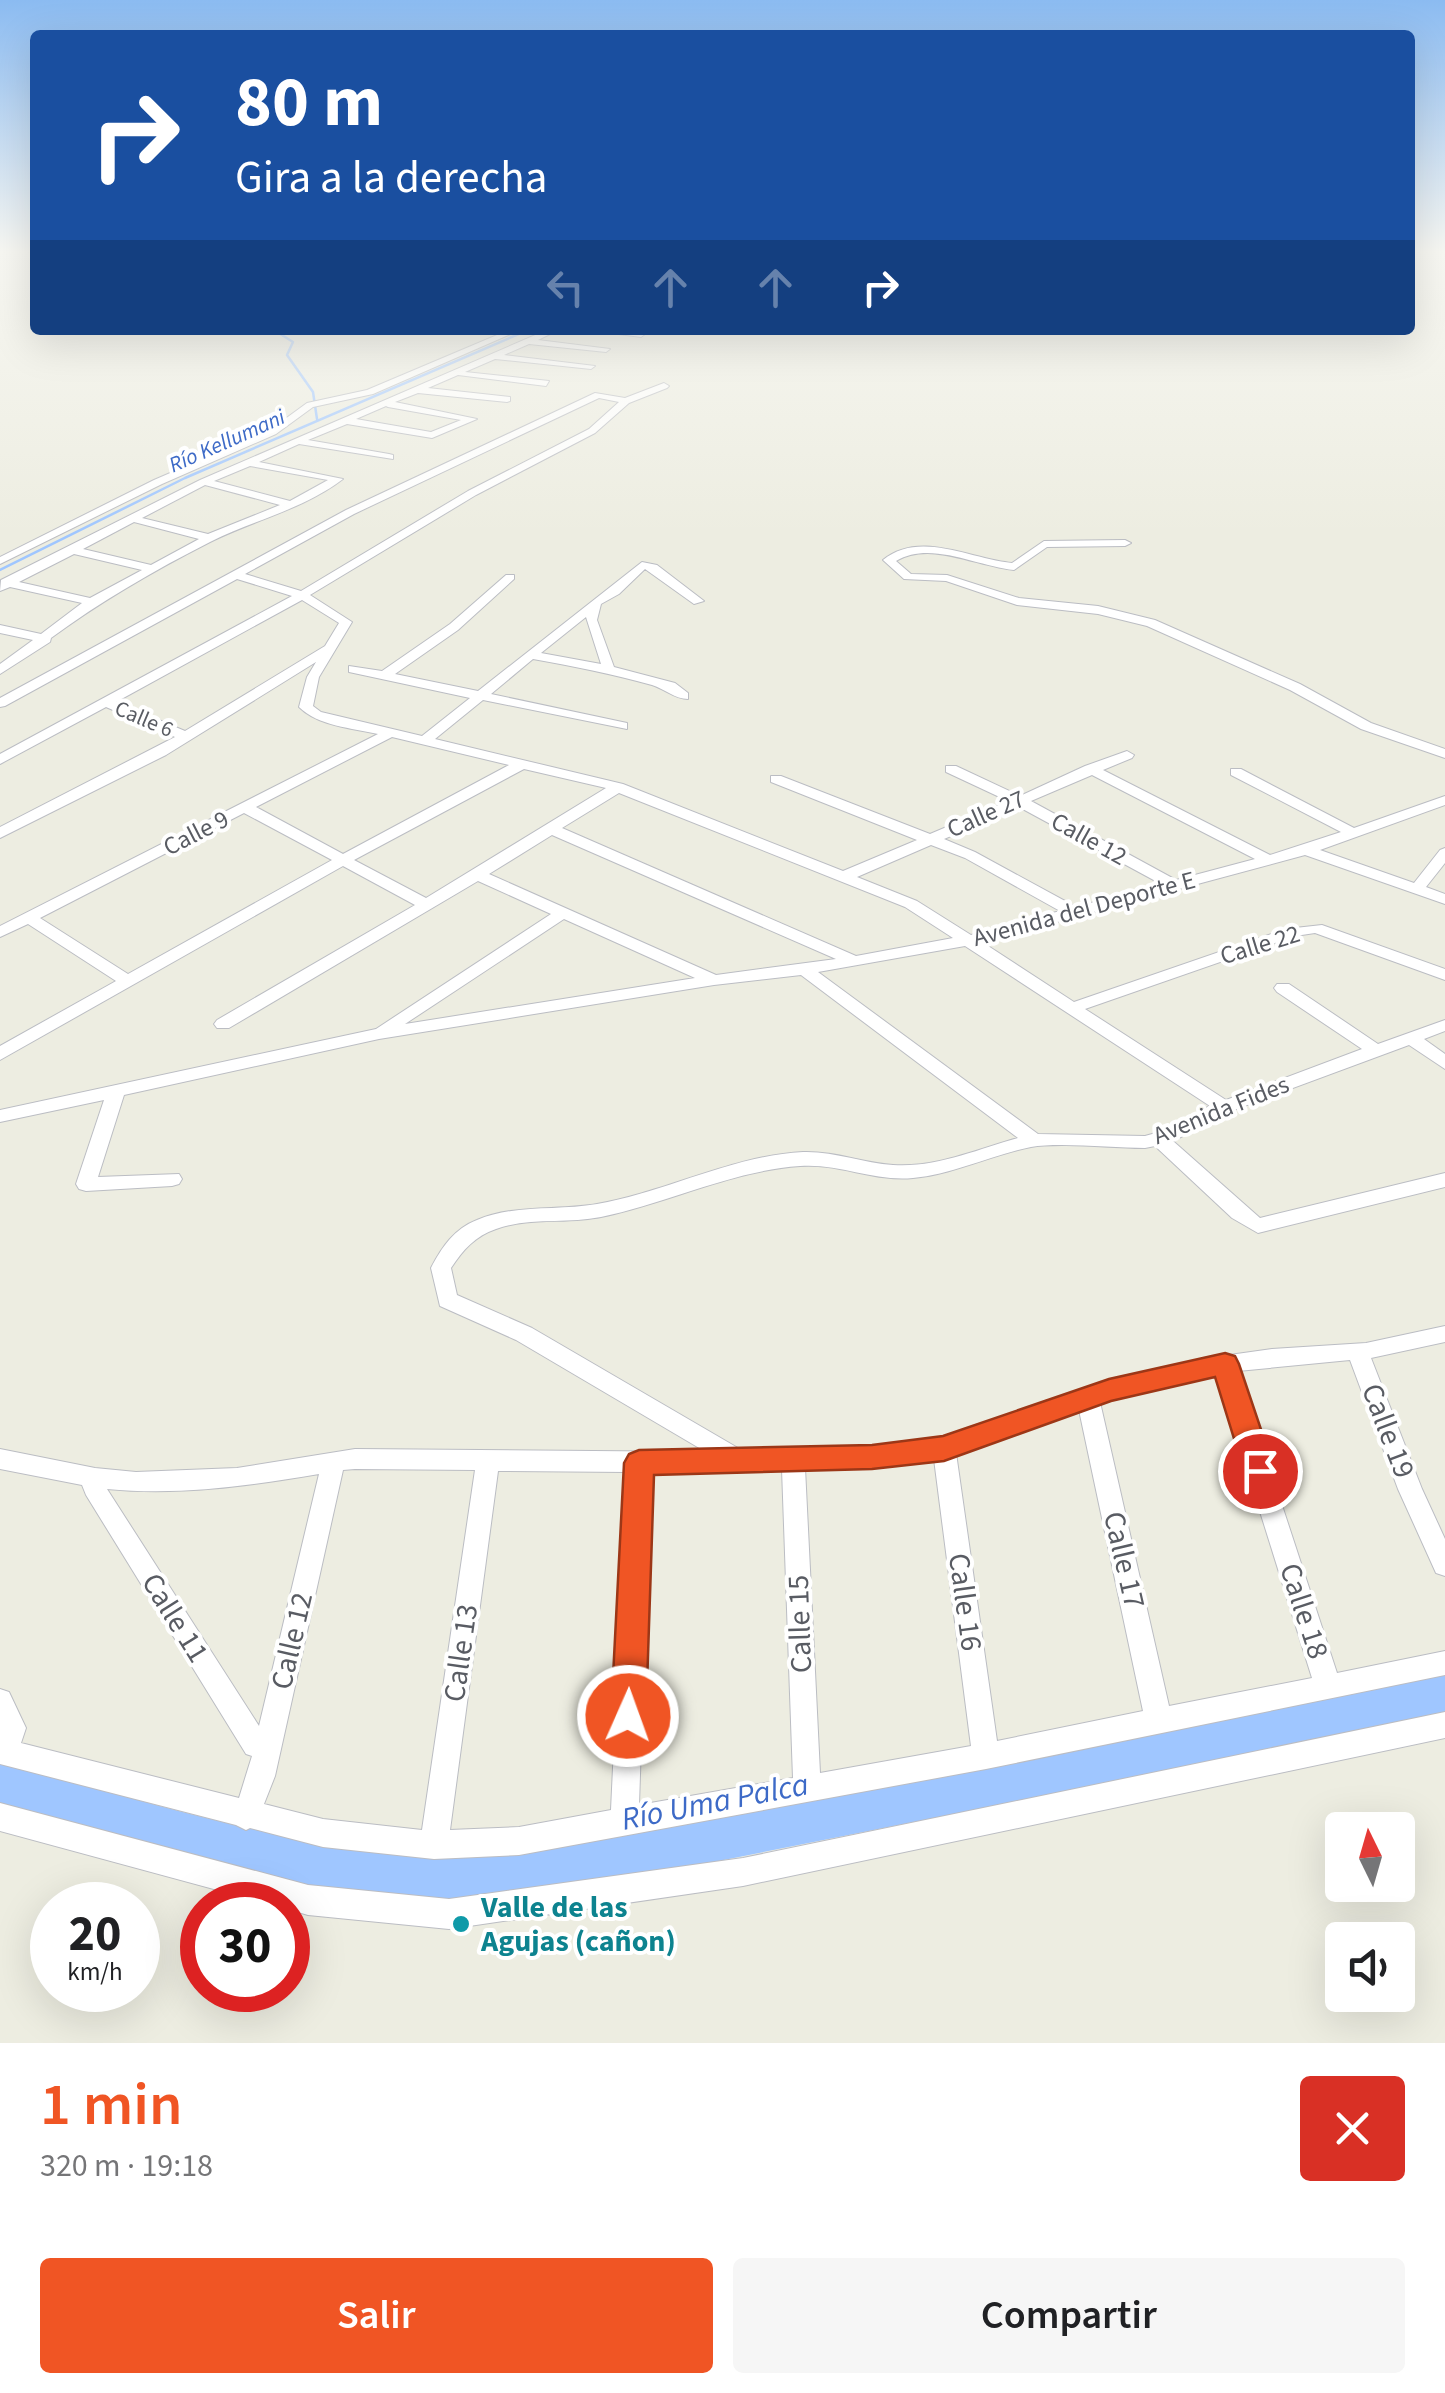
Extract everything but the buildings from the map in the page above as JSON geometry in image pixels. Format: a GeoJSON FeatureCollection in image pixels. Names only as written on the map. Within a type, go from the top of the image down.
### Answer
{"type":"FeatureCollection","features":[{"type":"Feature","properties":{"kind":"street"},"geometry":{"type":"LineString","coordinates":[[0,561],[158,482],[273,432],[320,402],[361,395],[464,358],[489,344]]}},
{"type":"Feature","properties":{"kind":"street"},"geometry":{"type":"LineString","coordinates":[[3,584],[204,482],[522,344]]}},
{"type":"Feature","properties":{"kind":"street"},"geometry":{"type":"LineString","coordinates":[[562,344],[606,349]]}},
{"type":"Feature","properties":{"kind":"street"},"geometry":{"type":"LineString","coordinates":[[494,357],[591,366]]}},
{"type":"Feature","properties":{"kind":"street"},"geometry":{"type":"LineString","coordinates":[[456,373],[546,382]]}},
{"type":"Feature","properties":{"kind":"street"},"geometry":{"type":"LineString","coordinates":[[0,760],[302,595],[472,493],[592,431],[626,400],[664,386]]}},
{"type":"Feature","properties":{"kind":"street"},"geometry":{"type":"LineString","coordinates":[[418,390],[507,399]]}},
{"type":"Feature","properties":{"kind":"street"},"geometry":{"type":"LineString","coordinates":[[0,704],[400,487],[598,395],[626,400]]}},
{"type":"Feature","properties":{"kind":"street"},"geometry":{"type":"LineString","coordinates":[[347,421],[432,435],[472,419],[388,404]]}},
{"type":"Feature","properties":{"kind":"street"},"geometry":{"type":"LineString","coordinates":[[300,442],[389,457]]}},
{"type":"Feature","properties":{"kind":"street"},"geometry":{"type":"LineString","coordinates":[[0,670],[92,602],[209,538],[292,505],[338,479],[250,463]]}},
{"type":"Feature","properties":{"kind":"street"},"geometry":{"type":"LineString","coordinates":[[204,482],[292,505]]}},
{"type":"Feature","properties":{"kind":"street"},"geometry":{"type":"LineString","coordinates":[[133,519],[209,538]]}},
{"type":"Feature","properties":{"kind":"street"},"geometry":{"type":"LineString","coordinates":[[1126,543],[1044,544],[1014,567],[936,551],[895,554],[889,560],[908,577],[947,578],[1016,601],[1098,610],[1151,623],[1294,687],[1366,726],[1445,754]]}},
{"type":"Feature","properties":{"kind":"street"},"geometry":{"type":"LineString","coordinates":[[73,550],[152,569]]}},
{"type":"Feature","properties":{"kind":"street"},"geometry":{"type":"LineString","coordinates":[[427,740],[596,602],[615,591],[642,565],[654,567],[698,601]]}},
{"type":"Feature","properties":{"kind":"street"},"geometry":{"type":"LineString","coordinates":[[238,575],[302,595],[346,622],[313,677],[306,707],[316,715],[618,787],[911,904],[1075,1006],[1224,1107]]}},
{"type":"Feature","properties":{"kind":"street"},"geometry":{"type":"LineString","coordinates":[[386,675],[454,627],[510,578]]}},
{"type":"Feature","properties":{"kind":"street"},"geometry":{"type":"LineString","coordinates":[[3,584],[92,602]]}},
{"type":"Feature","properties":{"kind":"street"},"geometry":{"type":"LineString","coordinates":[[596,602],[591,620],[609,669]]}},
{"type":"Feature","properties":{"kind":"street"},"geometry":{"type":"LineString","coordinates":[[0,628],[46,639]]}},
{"type":"Feature","properties":{"kind":"street"},"geometry":{"type":"LineString","coordinates":[[0,833],[161,752],[330,649]]}},
{"type":"Feature","properties":{"kind":"street"},"geometry":{"type":"LineString","coordinates":[[531,654],[609,669],[670,686],[683,696]]}},
{"type":"Feature","properties":{"kind":"street"},"geometry":{"type":"LineString","coordinates":[[354,669],[622,726]]}},
{"type":"Feature","properties":{"kind":"street","name":"Calle 6"},"geometry":{"type":"LineString","coordinates":[[105,702],[184,736]]}},
{"type":"Feature","properties":{"kind":"street","name":"Calle 9"},"geometry":{"type":"LineString","coordinates":[[0,932],[392,732]]}},
{"type":"Feature","properties":{"kind":"street","name":"Calle 27"},"geometry":{"type":"LineString","coordinates":[[846,876],[1127,755]]}},
{"type":"Feature","properties":{"kind":"street"},"geometry":{"type":"LineString","coordinates":[[0,1054],[340,861],[524,763]]}},
{"type":"Feature","properties":{"kind":"street","name":"Calle 12"},"geometry":{"type":"LineString","coordinates":[[952,769],[1018,800],[1172,884]]}},
{"type":"Feature","properties":{"kind":"street"},"geometry":{"type":"LineString","coordinates":[[1090,769],[1270,861]]}},
{"type":"Feature","properties":{"kind":"street"},"geometry":{"type":"LineString","coordinates":[[1236,772],[1353,833]]}},
{"type":"Feature","properties":{"kind":"street"},"geometry":{"type":"LineString","coordinates":[[776,780],[970,854],[1076,914]]}},
{"type":"Feature","properties":{"kind":"street"},"geometry":{"type":"LineString","coordinates":[[223,1024],[618,787]]}},
{"type":"Feature","properties":{"kind":"street","name":"Avenida del Deporte E"},"geometry":{"type":"LineString","coordinates":[[0,1116],[379,1034],[714,980],[804,970],[972,940],[1270,861],[1445,800]]}},
{"type":"Feature","properties":{"kind":"street"},"geometry":{"type":"LineString","coordinates":[[246,808],[425,904]]}},
{"type":"Feature","properties":{"kind":"street"},"geometry":{"type":"LineString","coordinates":[[552,830],[852,960]]}},
{"type":"Feature","properties":{"kind":"street"},"geometry":{"type":"LineString","coordinates":[[1306,850],[1445,900]]}},
{"type":"Feature","properties":{"kind":"street"},"geometry":{"type":"LineString","coordinates":[[1416,890],[1445,854]]}},
{"type":"Feature","properties":{"kind":"street"},"geometry":{"type":"LineString","coordinates":[[477,875],[714,980]]}},
{"type":"Feature","properties":{"kind":"street"},"geometry":{"type":"LineString","coordinates":[[379,1034],[564,912]]}},
{"type":"Feature","properties":{"kind":"street"},"geometry":{"type":"LineString","coordinates":[[28,917],[128,982]]}},
{"type":"Feature","properties":{"kind":"street","name":"Calle 22"},"geometry":{"type":"LineString","coordinates":[[1075,1006],[1292,932],[1316,928],[1445,976]]}},
{"type":"Feature","properties":{"kind":"street"},"geometry":{"type":"LineString","coordinates":[[804,970],[1034,1140]]}},
{"type":"Feature","properties":{"kind":"street"},"geometry":{"type":"LineString","coordinates":[[1283,988],[1375,1050]]}},
{"type":"Feature","properties":{"kind":"street","name":"Avenida Fides"},"geometry":{"type":"LineString","coordinates":[[736,1458],[524,1334],[447,1300],[440,1268],[452,1250],[470,1232],[514,1217],[595,1211],[760,1164],[828,1159],[874,1171],[907,1172],[938,1168],[1034,1140],[1146,1142],[1224,1107],[1445,1025]]}},
{"type":"Feature","properties":{"kind":"street"},"geometry":{"type":"LineString","coordinates":[[1410,1037],[1445,1063]]}},
{"type":"Feature","properties":{"kind":"street"},"geometry":{"type":"LineString","coordinates":[[116,1090],[86,1184],[172,1179]]}},
{"type":"Feature","properties":{"kind":"street"},"geometry":{"type":"LineString","coordinates":[[1158,1138],[1211,1184],[1246,1224],[1258,1226],[1445,1180]]}},
{"type":"Feature","properties":{"kind":"street"},"geometry":{"type":"LineString","coordinates":[[0,1458],[95,1478],[136,1482],[236,1478],[355,1459],[639,1463],[872,1457],[944,1448],[1109,1390],[1225,1364],[1272,1356],[1358,1352],[1445,1334]]}},
{"type":"Feature","properties":{"kind":"street","name":"Calle 19"},"geometry":{"type":"LineString","coordinates":[[1358,1352],[1410,1489],[1445,1565]]}},
{"type":"Feature","properties":{"kind":"street","name":"Calle 18"},"geometry":{"type":"LineString","coordinates":[[1225,1364],[1328,1686]]}},
{"type":"Feature","properties":{"kind":"street","name":"Calle 17"},"geometry":{"type":"LineString","coordinates":[[1088,1399],[1160,1722]]}},
{"type":"Feature","properties":{"kind":"street","name":"Calle 16"},"geometry":{"type":"LineString","coordinates":[[944,1448],[986,1756]]}},
{"type":"Feature","properties":{"kind":"street","name":"Calle 13"},"geometry":{"type":"LineString","coordinates":[[434,1845],[488,1460]]}},
{"type":"Feature","properties":{"kind":"street","name":"Calle 15"},"geometry":{"type":"LineString","coordinates":[[793,1460],[807,1789]]}},
{"type":"Feature","properties":{"kind":"street"},"geometry":{"type":"LineString","coordinates":[[624,1824],[639,1463]]}},
{"type":"Feature","properties":{"kind":"street","name":"Calle 12"},"geometry":{"type":"LineString","coordinates":[[246,1816],[268,1746],[333,1464]]}},
{"type":"Feature","properties":{"kind":"street","name":"Calle 11"},"geometry":{"type":"LineString","coordinates":[[95,1478],[94,1488],[256,1746],[268,1746]]}},
{"type":"Feature","properties":{"kind":"street"},"geometry":{"type":"LineString","coordinates":[[0,1701],[13,1728],[2,1751],[323,1833],[434,1845],[519,1841],[624,1824],[1445,1664]]}},
{"type":"Feature","properties":{"kind":"street"},"geometry":{"type":"LineString","coordinates":[[0,1817],[308,1900],[449,1914],[743,1872],[1445,1725]]}},
{"type":"Feature","properties":{"kind":"waterway"},"geometry":{"type":"LineString","coordinates":[[292,344],[287,355],[313,392],[317,419]]}},
{"type":"Feature","properties":{"kind":"waterway","name":"Río Kellumani"},"geometry":{"type":"LineString","coordinates":[[0,570],[185,478],[495,344]]}},
{"type":"Feature","properties":{"kind":"waterway","name":"Río Uma Palca"},"geometry":{"type":"LineString","coordinates":[[0,1785],[192,1839],[291,1862],[388,1877],[468,1878],[548,1870],[1445,1695]]}},
{"type":"Feature","properties":{"kind":"place","name":"Valle de las Agujas (cañon)"},"geometry":{"type":"Point","coordinates":[461,1924]}},
{"type":"Feature","properties":{"kind":"route"},"geometry":{"type":"LineString","coordinates":[[628,1716],[639,1463],[872,1457],[944,1448],[1109,1390],[1225,1364],[1260,1471]]}}]}
